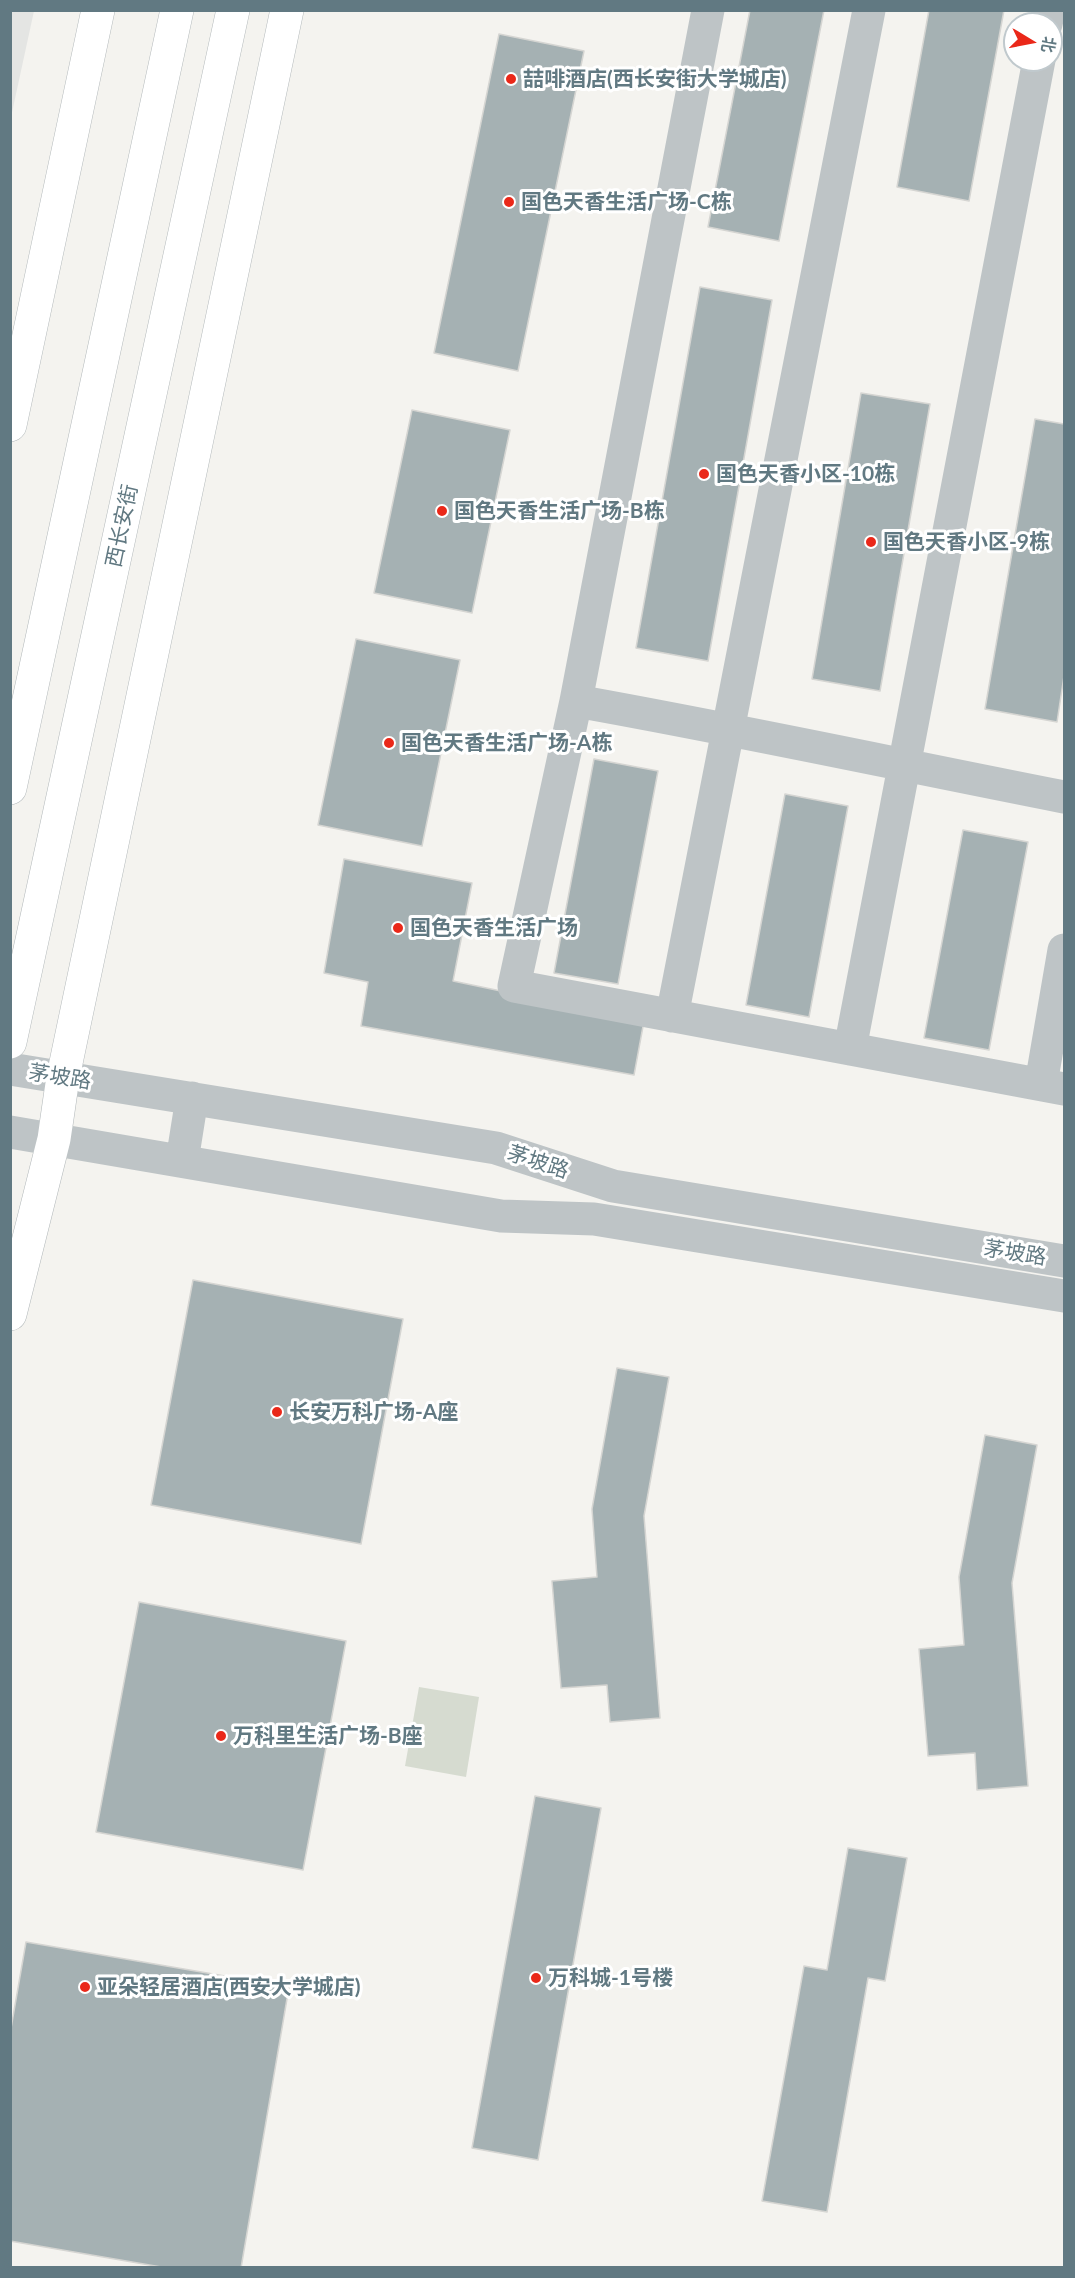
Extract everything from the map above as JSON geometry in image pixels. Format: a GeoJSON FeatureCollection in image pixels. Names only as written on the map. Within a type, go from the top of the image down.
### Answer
{"type":"FeatureCollection","features":[{"type":"Feature","properties":{"kind":"main road"},"geometry":{"type":"LineString","coordinates":[[10,425],[98,10]]}},
{"type":"Feature","properties":{"kind":"main road"},"geometry":{"type":"LineString","coordinates":[[10,788],[177,10]]}},
{"type":"Feature","properties":{"kind":"main road","name":"西长安街"},"geometry":{"type":"LineString","coordinates":[[10,1042],[232,10]]}},
{"type":"Feature","properties":{"kind":"main road"},"geometry":{"type":"LineString","coordinates":[[10,1314],[54,1140],[63,1077],[287,10]]}},
{"type":"Feature","properties":{"kind":"street"},"geometry":{"type":"LineString","coordinates":[[708,10],[576,701],[514,986],[1053,1086],[1065,950]]}},
{"type":"Feature","properties":{"kind":"street"},"geometry":{"type":"LineString","coordinates":[[672,1016],[869,10]]}},
{"type":"Feature","properties":{"kind":"street"},"geometry":{"type":"LineString","coordinates":[[850,1049],[1037,72]]}},
{"type":"Feature","properties":{"kind":"street"},"geometry":{"type":"LineString","coordinates":[[576,701],[728,728],[903,766],[1065,796]]}},
{"type":"Feature","properties":{"kind":"street","name":"茅坡路"},"geometry":{"type":"LineString","coordinates":[[10,1069],[496,1148],[614,1186],[1065,1261]]}},
{"type":"Feature","properties":{"kind":"street"},"geometry":{"type":"LineString","coordinates":[[182,1161],[192,1098]]}},
{"type":"Feature","properties":{"kind":"street","name":"茅坡路"},"geometry":{"type":"LineString","coordinates":[[10,1132],[501,1215],[594,1219],[1065,1296]]}},
{"type":"Feature","properties":{"kind":"shaded area"},"geometry":{"type":"Polygon","coordinates":[[[10,11],[34,11],[11,117],[10,11]]]}},
{"type":"Feature","properties":{"kind":"shaded area"},"geometry":{"type":"Polygon","coordinates":[[[419,1687],[479,1697],[466,1777],[405,1766],[419,1687]]]}},
{"type":"Feature","properties":{"kind":"building"},"geometry":{"type":"Polygon","coordinates":[[[750,10],[824,10],[779,241],[708,227],[750,10]]]}},
{"type":"Feature","properties":{"kind":"building"},"geometry":{"type":"Polygon","coordinates":[[[929,10],[1004,10],[969,201],[897,187],[929,10]]]}},
{"type":"Feature","properties":{"kind":"building","name":"国色天香生活广场-C栋"},"geometry":{"type":"Polygon","coordinates":[[[499,34],[584,51],[518,371],[434,353],[499,34]]]}},
{"type":"Feature","properties":{"kind":"building","name":"国色天香小区-10栋"},"geometry":{"type":"Polygon","coordinates":[[[700,287],[772,300],[708,661],[636,648],[700,287]]]}},
{"type":"Feature","properties":{"kind":"building","name":"国色天香小区-9栋"},"geometry":{"type":"Polygon","coordinates":[[[861,393],[930,404],[880,691],[812,679],[861,393]]]}},
{"type":"Feature","properties":{"kind":"building","name":"国色天香生活广场-B栋"},"geometry":{"type":"Polygon","coordinates":[[[412,410],[510,430],[472,613],[374,593],[412,410]]]}},
{"type":"Feature","properties":{"kind":"building"},"geometry":{"type":"Polygon","coordinates":[[[1035,419],[1064,424],[1064,676],[1057,722],[985,709],[1035,419]]]}},
{"type":"Feature","properties":{"kind":"building","name":"国色天香生活广场-A栋"},"geometry":{"type":"Polygon","coordinates":[[[356,639],[460,660],[422,846],[318,825],[356,639]]]}},
{"type":"Feature","properties":{"kind":"building"},"geometry":{"type":"Polygon","coordinates":[[[594,759],[658,771],[618,984],[554,973],[594,759]]]}},
{"type":"Feature","properties":{"kind":"building"},"geometry":{"type":"Polygon","coordinates":[[[785,794],[848,806],[809,1017],[746,1005],[785,794]]]}},
{"type":"Feature","properties":{"kind":"building"},"geometry":{"type":"Polygon","coordinates":[[[963,830],[1028,842],[989,1050],[924,1038],[963,830]]]}},
{"type":"Feature","properties":{"kind":"building","name":"国色天香生活广场"},"geometry":{"type":"Polygon","coordinates":[[[344,859],[472,883],[453,981],[644,1021],[634,1075],[361,1026],[368,982],[324,973],[344,859]]]}},
{"type":"Feature","properties":{"kind":"building","name":"长安万科广场-A座"},"geometry":{"type":"Polygon","coordinates":[[[193,1280],[403,1319],[361,1544],[151,1505],[193,1280]]]}},
{"type":"Feature","properties":{"kind":"building"},"geometry":{"type":"Polygon","coordinates":[[[617,1368],[669,1377],[644,1516],[660,1718],[610,1722],[607,1685],[561,1688],[552,1581],[597,1577],[592,1509],[617,1368]]]}},
{"type":"Feature","properties":{"kind":"building"},"geometry":{"type":"Polygon","coordinates":[[[985,1435],[1037,1445],[1012,1583],[1028,1786],[977,1790],[975,1753],[928,1756],[919,1649],[964,1645],[959,1577],[985,1435]]]}},
{"type":"Feature","properties":{"kind":"building","name":"万科里生活广场-B座"},"geometry":{"type":"Polygon","coordinates":[[[139,1602],[346,1641],[303,1870],[96,1832],[139,1602]]]}},
{"type":"Feature","properties":{"kind":"building","name":"万科城-1号楼"},"geometry":{"type":"Polygon","coordinates":[[[535,1796],[601,1808],[538,2160],[472,2148],[535,1796]]]}},
{"type":"Feature","properties":{"kind":"building"},"geometry":{"type":"Polygon","coordinates":[[[848,1848],[907,1858],[885,1981],[868,1978],[827,2212],[762,2201],[804,1966],[827,1970],[848,1848]]]}},
{"type":"Feature","properties":{"kind":"building"},"geometry":{"type":"Polygon","coordinates":[[[26,1942],[289,1987],[241,2268],[167,2268],[10,2241],[10,2034],[26,1942]]]}},
{"type":"Feature","properties":{"kind":"place","name":"喆啡酒店(西长安街大学城店)"},"geometry":{"type":"Point","coordinates":[511,79]}},
{"type":"Feature","properties":{"kind":"place","name":"国色天香生活广场-C栋"},"geometry":{"type":"Point","coordinates":[509,202]}},
{"type":"Feature","properties":{"kind":"place","name":"国色天香小区-10栋"},"geometry":{"type":"Point","coordinates":[704,474]}},
{"type":"Feature","properties":{"kind":"place","name":"国色天香生活广场-B栋"},"geometry":{"type":"Point","coordinates":[442,511]}},
{"type":"Feature","properties":{"kind":"place","name":"国色天香小区-9栋"},"geometry":{"type":"Point","coordinates":[871,542]}},
{"type":"Feature","properties":{"kind":"place","name":"国色天香生活广场-A栋"},"geometry":{"type":"Point","coordinates":[389,743]}},
{"type":"Feature","properties":{"kind":"place","name":"国色天香生活广场"},"geometry":{"type":"Point","coordinates":[398,928]}},
{"type":"Feature","properties":{"kind":"place","name":"长安万科广场-A座"},"geometry":{"type":"Point","coordinates":[277,1412]}},
{"type":"Feature","properties":{"kind":"place","name":"万科里生活广场-B座"},"geometry":{"type":"Point","coordinates":[221,1736]}},
{"type":"Feature","properties":{"kind":"place","name":"万科城-1号楼"},"geometry":{"type":"Point","coordinates":[536,1978]}},
{"type":"Feature","properties":{"kind":"place","name":"亚朵轻居酒店(西安大学城店)"},"geometry":{"type":"Point","coordinates":[85,1987]}}]}
